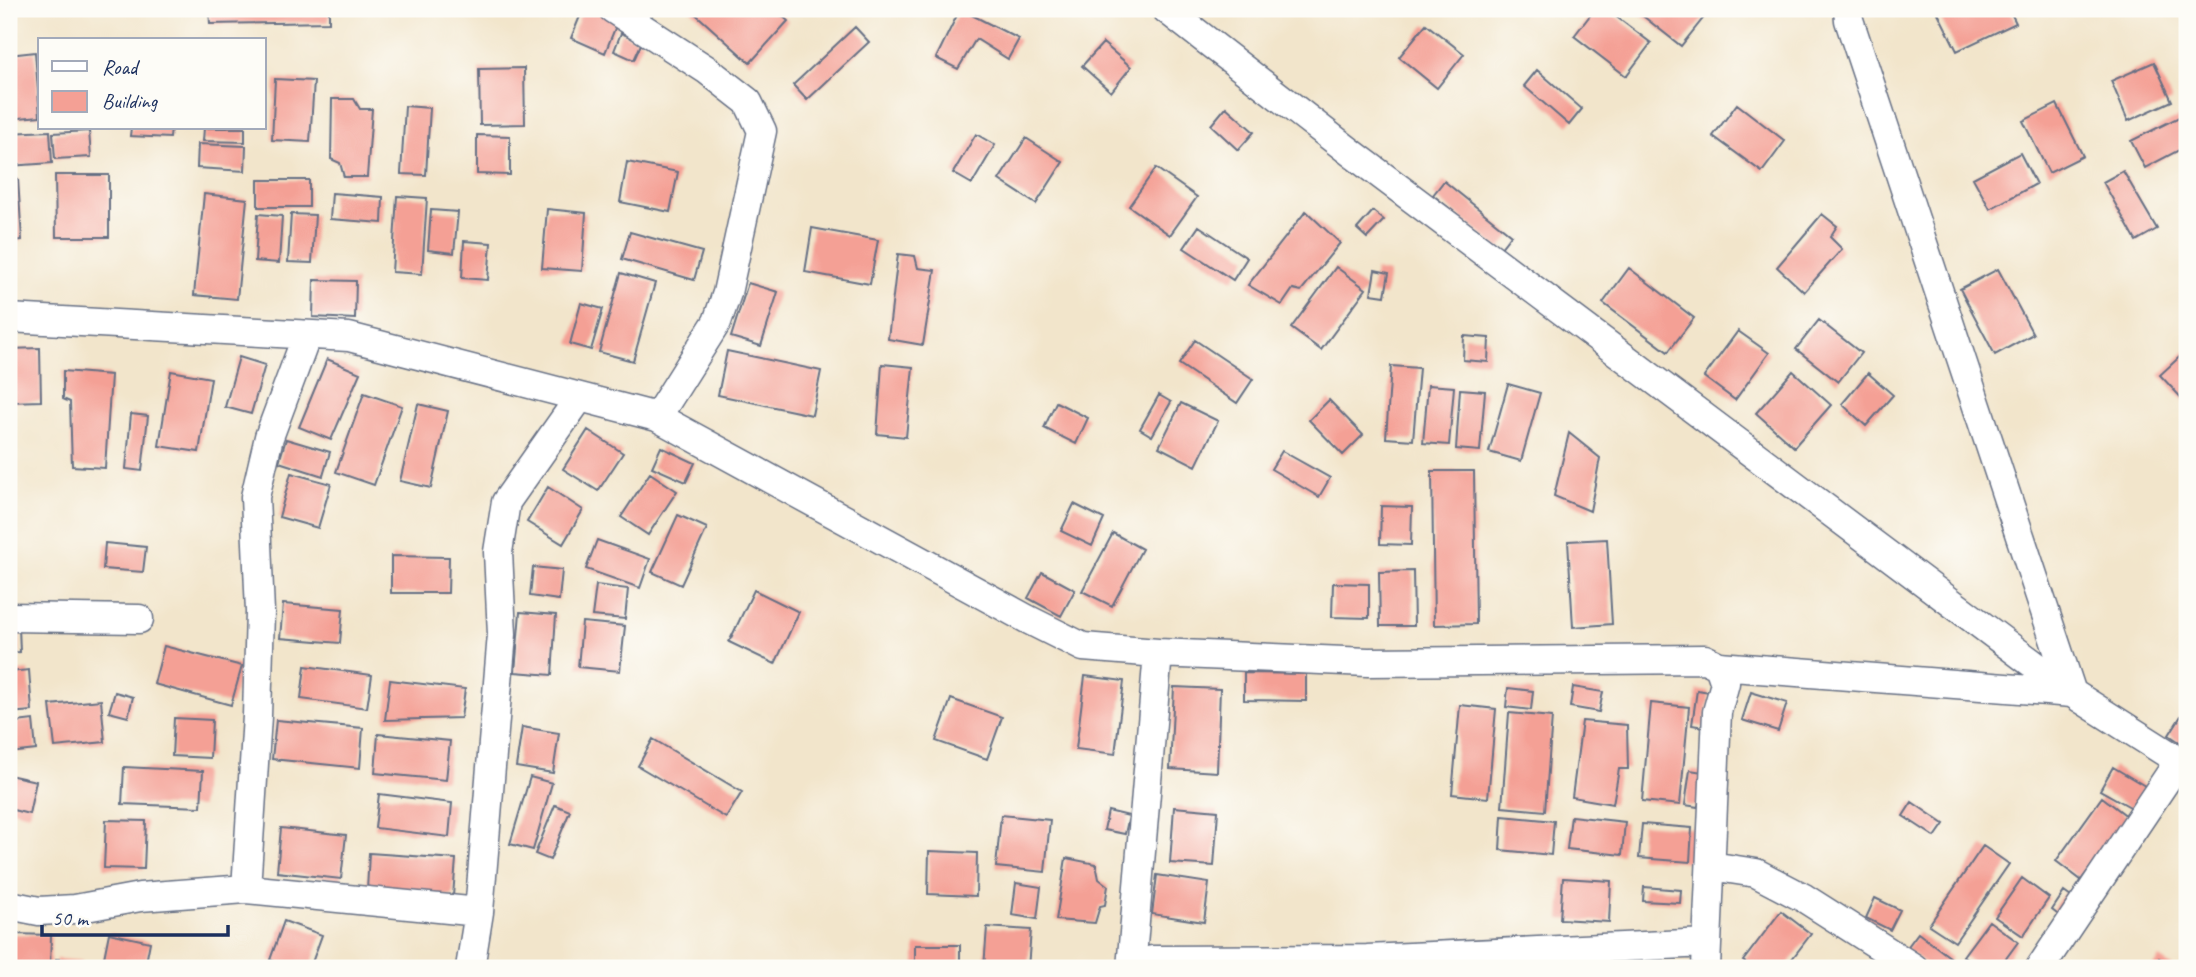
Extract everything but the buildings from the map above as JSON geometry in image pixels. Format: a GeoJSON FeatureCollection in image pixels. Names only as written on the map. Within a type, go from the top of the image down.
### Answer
{"type":"FeatureCollection","features":[{"type":"Feature","properties":{"kind":"street"},"geometry":{"type":"LineString","coordinates":[[613,9],[707,70],[748,102],[762,131],[727,293],[717,322],[657,417]]}},
{"type":"Feature","properties":{"kind":"street"},"geometry":{"type":"LineString","coordinates":[[1166,9],[1353,155],[2072,693],[2183,764],[2040,968]]}},
{"type":"Feature","properties":{"kind":"street"},"geometry":{"type":"LineString","coordinates":[[1848,9],[1849,20],[2072,693]]}},
{"type":"Feature","properties":{"kind":"street"},"geometry":{"type":"LineString","coordinates":[[9,318],[349,337],[657,417],[1083,647],[1368,662],[1705,659],[1719,666],[2072,693]]}},
{"type":"Feature","properties":{"kind":"street"},"geometry":{"type":"LineString","coordinates":[[246,889],[257,716],[260,612],[255,497],[269,436],[307,335]]}},
{"type":"Feature","properties":{"kind":"street"},"geometry":{"type":"LineString","coordinates":[[470,968],[479,912],[502,634],[498,552],[506,502],[580,397]]}},
{"type":"Feature","properties":{"kind":"street"},"geometry":{"type":"LineString","coordinates":[[9,617],[139,619]]}},
{"type":"Feature","properties":{"kind":"street"},"geometry":{"type":"LineString","coordinates":[[1158,653],[1134,968],[1152,960],[1707,956],[1717,712],[1725,683],[1719,666]]}},
{"type":"Feature","properties":{"kind":"street"},"geometry":{"type":"LineString","coordinates":[[1711,866],[1756,873],[1804,898],[1914,968]]}},
{"type":"Feature","properties":{"kind":"street"},"geometry":{"type":"LineString","coordinates":[[9,905],[39,911],[75,909],[140,897],[246,889],[479,912]]}}]}
